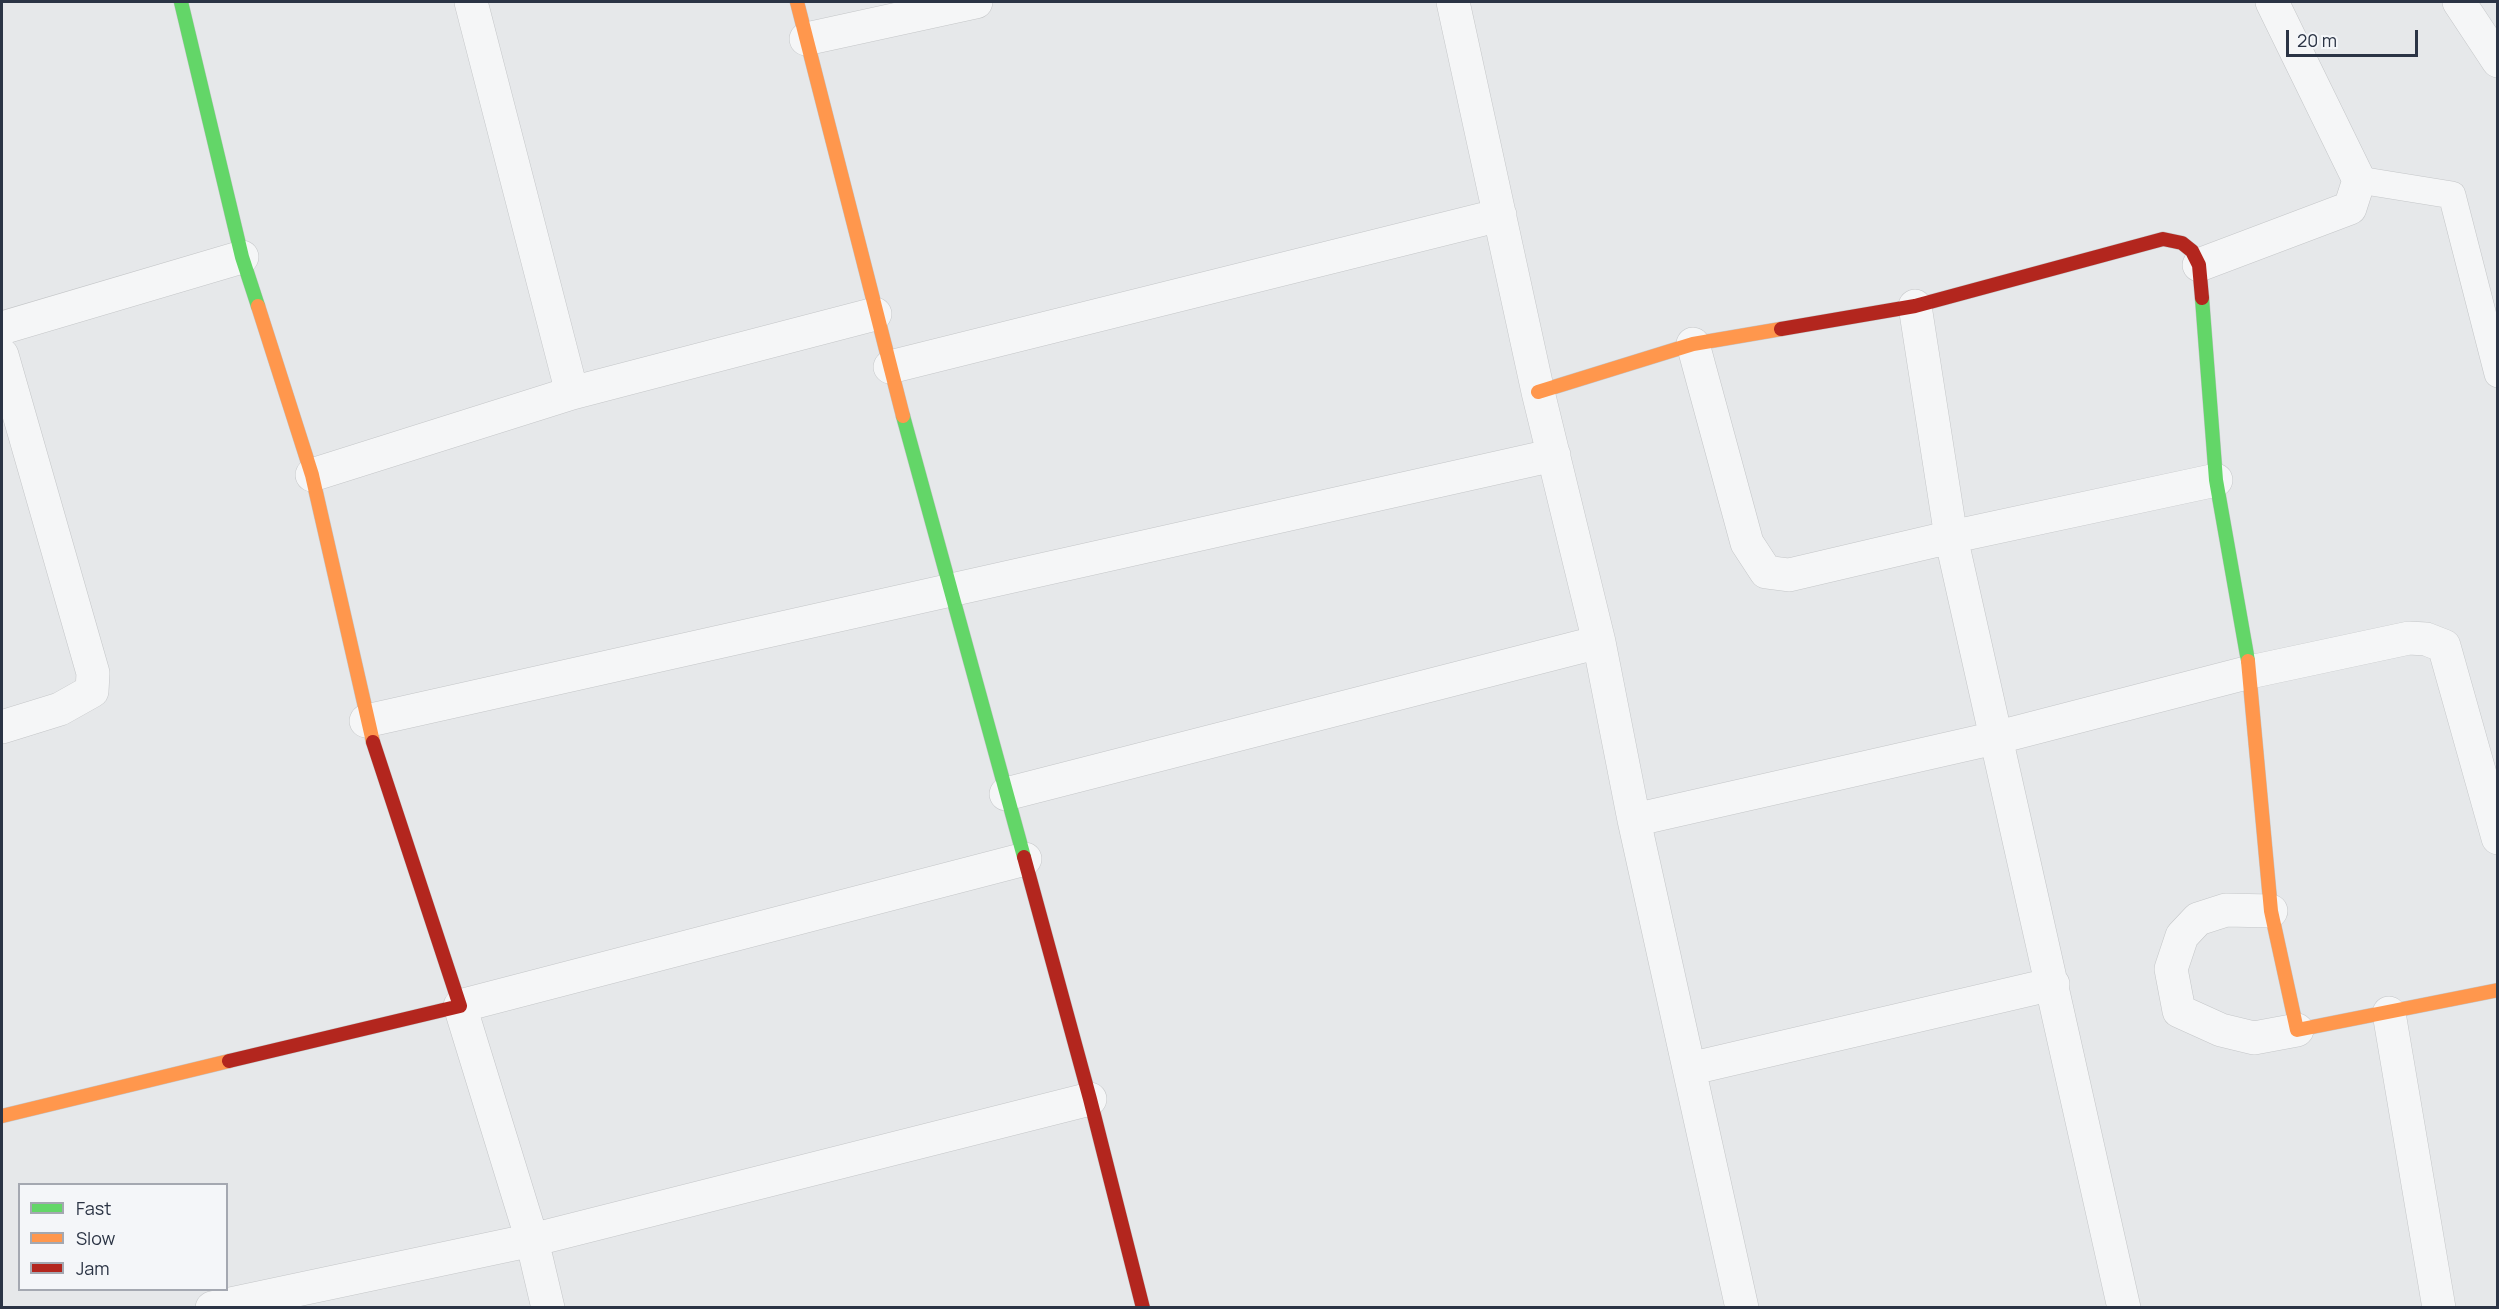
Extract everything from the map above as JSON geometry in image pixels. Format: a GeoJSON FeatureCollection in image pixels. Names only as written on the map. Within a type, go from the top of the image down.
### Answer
{"type":"FeatureCollection","features":[{"type":"Feature","properties":{"kind":"street"},"geometry":{"type":"LineString","coordinates":[[181,2],[242,257],[312,475],[366,721],[460,1006],[532,1240],[549,1308]]}},
{"type":"Feature","properties":{"kind":"street"},"geometry":{"type":"LineString","coordinates":[[471,2],[572,393]]}},
{"type":"Feature","properties":{"kind":"street"},"geometry":{"type":"LineString","coordinates":[[797,2],[875,314],[1090,1099],[1143,1308]]}},
{"type":"Feature","properties":{"kind":"street"},"geometry":{"type":"LineString","coordinates":[[806,39],[976,2]]}},
{"type":"Feature","properties":{"kind":"street"},"geometry":{"type":"LineString","coordinates":[[1453,2],[1538,392],[1599,642],[1634,820],[1742,1308]]}},
{"type":"Feature","properties":{"kind":"street"},"geometry":{"type":"LineString","coordinates":[[2199,266],[2350,208],[2359,180],[2272,2]]}},
{"type":"Feature","properties":{"kind":"street"},"geometry":{"type":"LineString","coordinates":[[2459,2],[2498,61]]}},
{"type":"Feature","properties":{"kind":"street"},"geometry":{"type":"LineString","coordinates":[[890,367],[1500,215]]}},
{"type":"Feature","properties":{"kind":"street"},"geometry":{"type":"LineString","coordinates":[[1538,392],[1693,344],[1915,306],[2163,239],[2182,243],[2192,251],[2199,266],[2216,480],[2250,672],[2271,911],[2296,1030]]}},
{"type":"Feature","properties":{"kind":"street"},"geometry":{"type":"LineString","coordinates":[[2,328],[242,257]]}},
{"type":"Feature","properties":{"kind":"street"},"geometry":{"type":"LineString","coordinates":[[1915,306],[1951,537],[2124,1308]]}},
{"type":"Feature","properties":{"kind":"street"},"geometry":{"type":"LineString","coordinates":[[312,475],[572,393],[875,314]]}},
{"type":"Feature","properties":{"kind":"street"},"geometry":{"type":"LineString","coordinates":[[1693,344],[1748,543],[1766,572],[1789,575],[1951,537],[2216,480]]}},
{"type":"Feature","properties":{"kind":"street"},"geometry":{"type":"LineString","coordinates":[[2,355],[93,673],[92,691],[60,709],[2,727]]}},
{"type":"Feature","properties":{"kind":"street"},"geometry":{"type":"LineString","coordinates":[[366,721],[1554,455]]}},
{"type":"Feature","properties":{"kind":"street"},"geometry":{"type":"LineString","coordinates":[[1634,820],[1995,738],[2250,672],[2409,638],[2426,639],[2444,646],[2498,838]]}},
{"type":"Feature","properties":{"kind":"street"},"geometry":{"type":"LineString","coordinates":[[1006,794],[1599,642]]}},
{"type":"Feature","properties":{"kind":"street"},"geometry":{"type":"LineString","coordinates":[[2,1116],[460,1006],[1025,859]]}},
{"type":"Feature","properties":{"kind":"street"},"geometry":{"type":"LineString","coordinates":[[2271,911],[2226,910],[2198,919],[2182,936],[2171,969],[2179,1011],[2221,1030],[2254,1038],[2498,990]]}},
{"type":"Feature","properties":{"kind":"street"},"geometry":{"type":"LineString","coordinates":[[1689,1069],[2053,984]]}},
{"type":"Feature","properties":{"kind":"street"},"geometry":{"type":"LineString","coordinates":[[2389,1013],[2439,1308]]}},
{"type":"Feature","properties":{"kind":"street"},"geometry":{"type":"LineString","coordinates":[[212,1308],[532,1240],[1090,1099]]}},
{"type":"Feature","properties":{"kind":"lane"},"geometry":{"type":"LineString","coordinates":[[2359,180],[2452,195],[2498,374]]}},
{"type":"Feature","properties":{"kind":"traffic: fast"},"geometry":{"type":"LineString","coordinates":[[181,2],[242,257],[258,306]]}},
{"type":"Feature","properties":{"kind":"traffic: fast"},"geometry":{"type":"LineString","coordinates":[[2202,298],[2216,480],[2248,661]]}},
{"type":"Feature","properties":{"kind":"traffic: fast"},"geometry":{"type":"LineString","coordinates":[[903,416],[1024,857]]}},
{"type":"Feature","properties":{"kind":"traffic: slow"},"geometry":{"type":"LineString","coordinates":[[797,2],[903,416]]}},
{"type":"Feature","properties":{"kind":"traffic: slow"},"geometry":{"type":"LineString","coordinates":[[258,306],[312,475],[373,742]]}},
{"type":"Feature","properties":{"kind":"traffic: slow"},"geometry":{"type":"LineString","coordinates":[[1538,392],[1693,344],[1781,329]]}},
{"type":"Feature","properties":{"kind":"traffic: slow"},"geometry":{"type":"LineString","coordinates":[[2248,661],[2271,911],[2297,1030],[2498,990]]}},
{"type":"Feature","properties":{"kind":"traffic: slow"},"geometry":{"type":"LineString","coordinates":[[2,1116],[229,1061]]}},
{"type":"Feature","properties":{"kind":"traffic: jam"},"geometry":{"type":"LineString","coordinates":[[1781,329],[1915,306],[2163,239],[2182,243],[2192,251],[2199,265],[2202,298]]}},
{"type":"Feature","properties":{"kind":"traffic: jam"},"geometry":{"type":"LineString","coordinates":[[229,1061],[460,1006],[373,742]]}},
{"type":"Feature","properties":{"kind":"traffic: jam"},"geometry":{"type":"LineString","coordinates":[[1024,857],[1090,1099],[1143,1308]]}}]}
